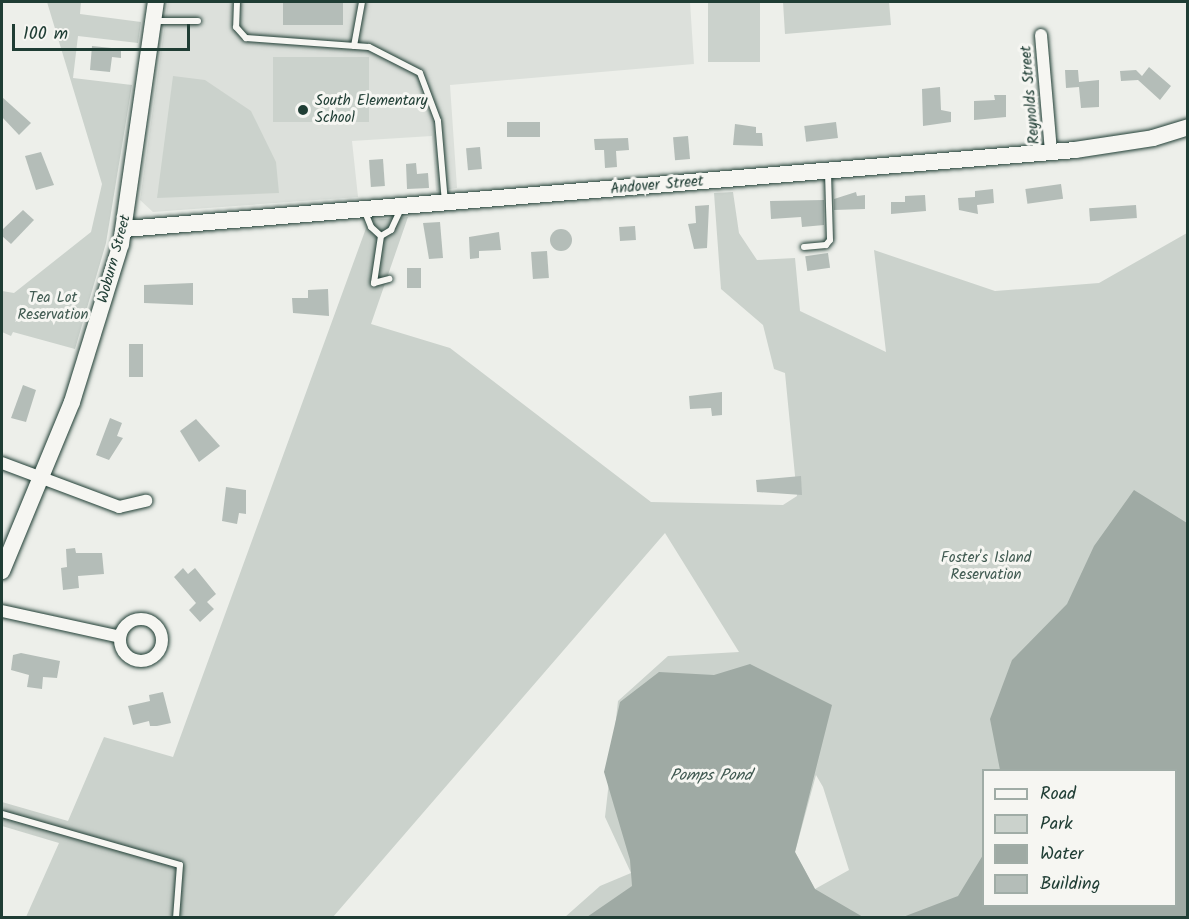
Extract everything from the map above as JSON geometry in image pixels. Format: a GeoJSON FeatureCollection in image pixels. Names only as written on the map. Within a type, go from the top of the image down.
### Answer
{"type":"FeatureCollection","features":[{"type":"Feature","properties":{"kind":"street","name":"Woburn Street"},"geometry":{"type":"LineString","coordinates":[[2,571],[72,402],[125,229],[156,2]]}},
{"type":"Feature","properties":{"kind":"street","name":"Reynolds Street"},"geometry":{"type":"LineString","coordinates":[[1041,35],[1051,152]]}},
{"type":"Feature","properties":{"kind":"street","name":"Andover Street"},"geometry":{"type":"LineString","coordinates":[[125,229],[1051,152],[1128,143],[1188,127]]}},
{"type":"Feature","properties":{"kind":"street"},"geometry":{"type":"LineString","coordinates":[[2,463],[119,507],[146,501]]}},
{"type":"Feature","properties":{"kind":"street"},"geometry":{"type":"LineString","coordinates":[[2,611],[120,637]]}},
{"type":"Feature","properties":{"kind":"lane"},"geometry":{"type":"LineString","coordinates":[[237,2],[236,27],[246,38],[369,47],[420,73],[438,121],[445,202]]}},
{"type":"Feature","properties":{"kind":"lane"},"geometry":{"type":"LineString","coordinates":[[354,46],[362,2]]}},
{"type":"Feature","properties":{"kind":"lane"},"geometry":{"type":"LineString","coordinates":[[154,21],[198,21]]}},
{"type":"Feature","properties":{"kind":"lane"},"geometry":{"type":"LineString","coordinates":[[804,247],[826,245],[831,240],[828,171]]}},
{"type":"Feature","properties":{"kind":"lane"},"geometry":{"type":"LineString","coordinates":[[381,236],[391,230],[402,206]]}},
{"type":"Feature","properties":{"kind":"lane"},"geometry":{"type":"LineString","coordinates":[[363,208],[371,227],[381,236]]}},
{"type":"Feature","properties":{"kind":"lane"},"geometry":{"type":"LineString","coordinates":[[381,236],[374,283],[388,279]]}},
{"type":"Feature","properties":{"kind":"lane"},"geometry":{"type":"LineString","coordinates":[[2,814],[180,865],[176,918]]}},
{"type":"Feature","properties":{"kind":"shaded area","name":"South Elementary School"},"geometry":{"type":"Polygon","coordinates":[[[168,2],[690,2],[694,64],[450,85],[457,188],[436,191],[432,136],[352,141],[358,197],[153,212],[140,200],[168,2]]]}},
{"type":"Feature","properties":{"kind":"green space","name":"Tea Lot Reservation"},"geometry":{"type":"Polygon","coordinates":[[[47,2],[81,2],[80,14],[141,22],[138,43],[78,36],[73,78],[132,85],[106,243],[75,349],[13,332],[11,336],[2,332],[2,291],[14,293],[91,232],[102,184],[47,2]]]}},
{"type":"Feature","properties":{"kind":"green space"},"geometry":{"type":"Polygon","coordinates":[[[708,2],[760,2],[760,62],[708,62],[708,2]]]}},
{"type":"Feature","properties":{"kind":"green space"},"geometry":{"type":"Polygon","coordinates":[[[783,2],[889,2],[891,25],[785,34],[783,2]]]}},
{"type":"Feature","properties":{"kind":"green space"},"geometry":{"type":"Polygon","coordinates":[[[273,57],[369,57],[369,122],[273,122],[273,57]]]}},
{"type":"Feature","properties":{"kind":"green space"},"geometry":{"type":"Polygon","coordinates":[[[173,76],[205,80],[251,111],[276,162],[279,193],[157,198],[173,76]]]}},
{"type":"Feature","properties":{"kind":"green space","name":"Foster's Island Reservation"},"geometry":{"type":"Polygon","coordinates":[[[733,192],[739,233],[757,260],[795,258],[800,311],[886,352],[874,250],[995,291],[1099,283],[1187,233],[1187,917],[565,917],[600,886],[631,873],[605,817],[618,701],[668,656],[739,652],[665,533],[333,917],[26,917],[59,843],[2,826],[2,802],[68,821],[104,737],[173,757],[369,220],[408,217],[371,324],[450,348],[651,502],[783,505],[797,496],[785,373],[774,369],[763,325],[721,289],[714,193],[733,192]],[[816,775],[795,852],[815,889],[849,870],[823,787],[816,775]]]}},
{"type":"Feature","properties":{"kind":"water"},"geometry":{"type":"Polygon","coordinates":[[[1134,490],[1187,523],[1187,917],[903,917],[958,896],[982,857],[982,907],[1177,907],[1177,769],[1000,769],[990,719],[1012,660],[1067,604],[1094,546],[1134,490]]]}},
{"type":"Feature","properties":{"kind":"water","name":"Pomps Pond"},"geometry":{"type":"Polygon","coordinates":[[[750,664],[832,705],[795,852],[815,889],[863,917],[587,917],[632,886],[630,860],[604,772],[620,702],[659,672],[714,675],[750,664]]]}},
{"type":"Feature","properties":{"kind":"building"},"geometry":{"type":"Polygon","coordinates":[[[283,2],[343,2],[343,25],[283,25],[283,2]]]}},
{"type":"Feature","properties":{"kind":"building"},"geometry":{"type":"Polygon","coordinates":[[[92,46],[121,49],[121,58],[112,57],[110,72],[90,70],[92,46]]]}},
{"type":"Feature","properties":{"kind":"building"},"geometry":{"type":"Polygon","coordinates":[[[1149,67],[1171,86],[1160,100],[1138,80],[1121,81],[1120,71],[1136,70],[1142,76],[1149,67]]]}},
{"type":"Feature","properties":{"kind":"building"},"geometry":{"type":"Polygon","coordinates":[[[1065,70],[1078,70],[1079,82],[1099,80],[1099,107],[1081,108],[1079,87],[1066,88],[1065,70]]]}},
{"type":"Feature","properties":{"kind":"building"},"geometry":{"type":"Polygon","coordinates":[[[940,87],[941,110],[951,112],[951,122],[923,126],[922,89],[940,87]]]}},
{"type":"Feature","properties":{"kind":"building"},"geometry":{"type":"Polygon","coordinates":[[[994,95],[1006,95],[1006,117],[974,120],[974,101],[995,100],[994,95]]]}},
{"type":"Feature","properties":{"kind":"building"},"geometry":{"type":"Polygon","coordinates":[[[2,97],[31,123],[19,135],[2,117],[2,97]]]}},
{"type":"Feature","properties":{"kind":"building"},"geometry":{"type":"Polygon","coordinates":[[[507,122],[540,122],[540,137],[507,137],[507,122]]]}},
{"type":"Feature","properties":{"kind":"building"},"geometry":{"type":"Polygon","coordinates":[[[836,122],[838,138],[806,142],[804,126],[836,122]]]}},
{"type":"Feature","properties":{"kind":"building"},"geometry":{"type":"Polygon","coordinates":[[[735,124],[756,127],[756,133],[762,133],[763,146],[733,145],[735,124]]]}},
{"type":"Feature","properties":{"kind":"building"},"geometry":{"type":"Polygon","coordinates":[[[688,136],[690,159],[675,160],[673,137],[688,136]]]}},
{"type":"Feature","properties":{"kind":"building"},"geometry":{"type":"Polygon","coordinates":[[[628,138],[629,150],[616,151],[617,167],[605,168],[604,150],[595,150],[594,139],[628,138]]]}},
{"type":"Feature","properties":{"kind":"building"},"geometry":{"type":"Polygon","coordinates":[[[480,147],[482,169],[468,170],[466,148],[480,147]]]}},
{"type":"Feature","properties":{"kind":"building"},"geometry":{"type":"Polygon","coordinates":[[[41,152],[54,185],[36,190],[25,156],[41,152]]]}},
{"type":"Feature","properties":{"kind":"building"},"geometry":{"type":"Polygon","coordinates":[[[383,159],[385,186],[371,187],[369,160],[383,159]]]}},
{"type":"Feature","properties":{"kind":"building"},"geometry":{"type":"Polygon","coordinates":[[[416,163],[417,174],[428,173],[429,188],[407,189],[406,164],[416,163]]]}},
{"type":"Feature","properties":{"kind":"building"},"geometry":{"type":"Polygon","coordinates":[[[1061,184],[1063,199],[1027,204],[1025,189],[1061,184]]]}},
{"type":"Feature","properties":{"kind":"building"},"geometry":{"type":"Polygon","coordinates":[[[993,189],[994,203],[977,205],[978,214],[959,210],[958,198],[975,197],[975,191],[993,189]]]}},
{"type":"Feature","properties":{"kind":"building"},"geometry":{"type":"Polygon","coordinates":[[[856,192],[857,196],[865,195],[865,209],[834,210],[834,199],[856,192]]]}},
{"type":"Feature","properties":{"kind":"building"},"geometry":{"type":"Polygon","coordinates":[[[925,195],[926,211],[891,214],[891,202],[905,202],[905,196],[925,195]]]}},
{"type":"Feature","properties":{"kind":"building"},"geometry":{"type":"Polygon","coordinates":[[[824,200],[824,225],[802,227],[801,217],[771,219],[770,201],[824,200]]]}},
{"type":"Feature","properties":{"kind":"building"},"geometry":{"type":"Polygon","coordinates":[[[709,205],[707,248],[694,249],[688,224],[696,223],[695,206],[709,205]]]}},
{"type":"Feature","properties":{"kind":"building"},"geometry":{"type":"Polygon","coordinates":[[[1136,205],[1137,218],[1090,221],[1089,208],[1136,205]]]}},
{"type":"Feature","properties":{"kind":"building"},"geometry":{"type":"Polygon","coordinates":[[[23,210],[34,220],[11,244],[2,236],[2,230],[23,210]]]}},
{"type":"Feature","properties":{"kind":"building"},"geometry":{"type":"Polygon","coordinates":[[[440,222],[443,258],[429,259],[423,223],[440,222]]]}},
{"type":"Feature","properties":{"kind":"building"},"geometry":{"type":"Polygon","coordinates":[[[635,226],[636,240],[620,241],[619,227],[635,226]]]}},
{"type":"Feature","properties":{"kind":"building"},"geometry":{"type":"Polygon","coordinates":[[[561,229],[571,236],[572,240],[565,250],[561,251],[551,244],[550,240],[557,230],[561,229]]]}},
{"type":"Feature","properties":{"kind":"building"},"geometry":{"type":"Polygon","coordinates":[[[499,232],[501,250],[479,251],[479,258],[470,259],[469,237],[499,232]]]}},
{"type":"Feature","properties":{"kind":"building"},"geometry":{"type":"Polygon","coordinates":[[[547,251],[549,278],[533,279],[531,252],[547,251]]]}},
{"type":"Feature","properties":{"kind":"building"},"geometry":{"type":"Polygon","coordinates":[[[828,253],[830,268],[807,271],[805,256],[828,253]]]}},
{"type":"Feature","properties":{"kind":"building"},"geometry":{"type":"Polygon","coordinates":[[[407,268],[421,268],[421,288],[407,288],[407,268]]]}},
{"type":"Feature","properties":{"kind":"building"},"geometry":{"type":"Polygon","coordinates":[[[193,283],[193,305],[144,303],[144,285],[193,283]]]}},
{"type":"Feature","properties":{"kind":"building"},"geometry":{"type":"Polygon","coordinates":[[[328,289],[329,316],[293,313],[292,298],[308,298],[308,290],[328,289]]]}},
{"type":"Feature","properties":{"kind":"building"},"geometry":{"type":"Polygon","coordinates":[[[129,344],[143,344],[143,377],[129,377],[129,344]]]}},
{"type":"Feature","properties":{"kind":"building"},"geometry":{"type":"Polygon","coordinates":[[[23,385],[36,390],[26,422],[11,418],[23,385]]]}},
{"type":"Feature","properties":{"kind":"building"},"geometry":{"type":"Polygon","coordinates":[[[722,392],[722,415],[712,416],[711,408],[690,409],[689,396],[722,392]]]}},
{"type":"Feature","properties":{"kind":"building"},"geometry":{"type":"Polygon","coordinates":[[[110,418],[122,423],[117,436],[123,438],[109,460],[96,455],[110,418]]]}},
{"type":"Feature","properties":{"kind":"building"},"geometry":{"type":"Polygon","coordinates":[[[196,419],[220,446],[199,462],[180,431],[196,419]]]}},
{"type":"Feature","properties":{"kind":"building"},"geometry":{"type":"Polygon","coordinates":[[[801,476],[802,495],[757,492],[756,480],[801,476]]]}},
{"type":"Feature","properties":{"kind":"building"},"geometry":{"type":"Polygon","coordinates":[[[226,487],[246,490],[246,514],[239,513],[237,524],[222,521],[226,487]]]}},
{"type":"Feature","properties":{"kind":"building"},"geometry":{"type":"Polygon","coordinates":[[[75,548],[76,553],[102,553],[104,574],[78,576],[79,588],[63,590],[61,568],[67,567],[66,549],[75,548]]]}},
{"type":"Feature","properties":{"kind":"building"},"geometry":{"type":"Polygon","coordinates":[[[183,568],[188,574],[195,568],[216,594],[207,602],[214,609],[200,622],[189,610],[196,603],[174,577],[183,568]]]}},
{"type":"Feature","properties":{"kind":"building"},"geometry":{"type":"Polygon","coordinates":[[[21,653],[60,661],[57,678],[43,677],[42,689],[27,687],[29,675],[11,670],[13,655],[21,653]]]}},
{"type":"Feature","properties":{"kind":"building"},"geometry":{"type":"Polygon","coordinates":[[[163,692],[171,723],[150,726],[149,721],[133,725],[128,706],[150,701],[149,695],[163,692]]]}},
{"type":"Feature","properties":{"kind":"place","name":"South Elementary School"},"geometry":{"type":"Point","coordinates":[303,110]}}]}
